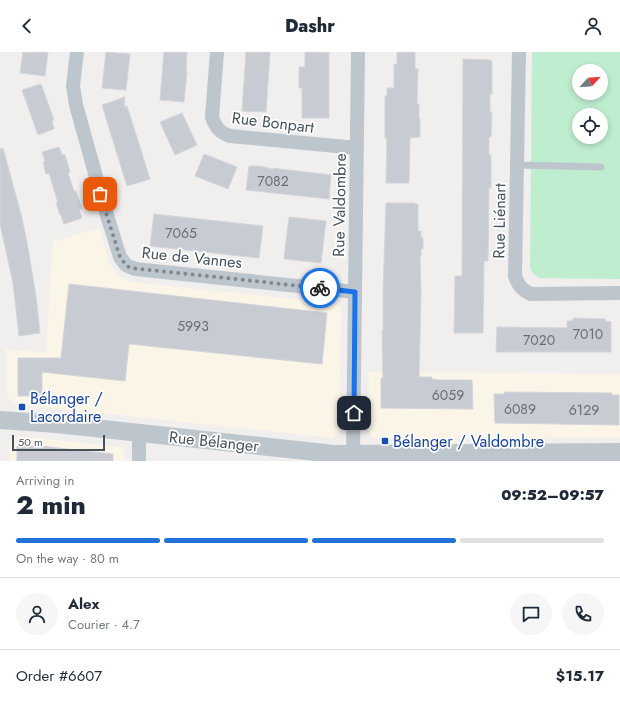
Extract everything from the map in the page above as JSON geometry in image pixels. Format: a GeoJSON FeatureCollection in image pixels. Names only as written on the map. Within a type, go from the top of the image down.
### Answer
{"type":"FeatureCollection","features":[{"type":"Feature","properties":{"kind":"street","name":"Rue de Vannes"},"geometry":{"type":"LineString","coordinates":[[77,52],[73,86],[76,105],[105,209],[120,257],[126,265],[135,269],[355,292]]}},
{"type":"Feature","properties":{"kind":"street","name":"Rue Bonpart"},"geometry":{"type":"LineString","coordinates":[[217,52],[212,117],[220,132],[230,136],[357,148]]}},
{"type":"Feature","properties":{"kind":"street","name":"Rue Valdombre"},"geometry":{"type":"LineString","coordinates":[[353,455],[358,52]]}},
{"type":"Feature","properties":{"kind":"street","name":"Rue Liénart"},"geometry":{"type":"LineString","coordinates":[[519,52],[515,276],[520,287],[531,294],[620,293]]}},
{"type":"Feature","properties":{"kind":"street","name":"Rue Bélanger"},"geometry":{"type":"LineString","coordinates":[[0,420],[57,424],[139,434],[353,455],[576,457],[620,452]]}},
{"type":"Feature","properties":{"kind":"street"},"geometry":{"type":"LineString","coordinates":[[139,434],[139,461]]}},
{"type":"Feature","properties":{"kind":"lane"},"geometry":{"type":"LineString","coordinates":[[517,165],[601,167]]}},
{"type":"Feature","properties":{"kind":"shaded area"},"geometry":{"type":"Polygon","coordinates":[[[99,228],[109,262],[117,274],[132,282],[337,304],[341,311],[338,434],[332,438],[17,404],[9,400],[7,394],[6,349],[46,353],[53,242],[99,228]]]}},
{"type":"Feature","properties":{"kind":"shaded area"},"geometry":{"type":"Polygon","coordinates":[[[369,372],[620,374],[620,437],[374,438],[370,434],[368,428],[369,372]]]}},
{"type":"Feature","properties":{"kind":"shaded area"},"geometry":{"type":"Polygon","coordinates":[[[14,436],[121,447],[124,449],[125,461],[9,461],[9,443],[14,436]]]}},
{"type":"Feature","properties":{"kind":"green space"},"geometry":{"type":"Polygon","coordinates":[[[532,52],[620,52],[620,279],[539,278],[530,268],[532,52]]]}},
{"type":"Feature","properties":{"kind":"building"},"geometry":{"type":"Polygon","coordinates":[[[23,52],[48,52],[45,76],[20,73],[23,52]]]}},
{"type":"Feature","properties":{"kind":"building"},"geometry":{"type":"Polygon","coordinates":[[[106,52],[130,54],[126,90],[102,88],[106,52]]]}},
{"type":"Feature","properties":{"kind":"building"},"geometry":{"type":"Polygon","coordinates":[[[164,52],[187,52],[184,102],[160,100],[164,52]]]}},
{"type":"Feature","properties":{"kind":"building"},"geometry":{"type":"Polygon","coordinates":[[[246,52],[270,52],[266,112],[242,111],[246,52]]]}},
{"type":"Feature","properties":{"kind":"building"},"geometry":{"type":"Polygon","coordinates":[[[305,52],[329,52],[329,118],[302,118],[302,88],[299,88],[299,67],[305,67],[305,52]]]}},
{"type":"Feature","properties":{"kind":"building"},"geometry":{"type":"Polygon","coordinates":[[[397,52],[415,52],[415,69],[418,69],[417,104],[419,104],[420,137],[410,138],[409,183],[386,183],[387,138],[385,138],[385,96],[387,96],[387,88],[394,88],[394,64],[397,64],[397,52]]]}},
{"type":"Feature","properties":{"kind":"building"},"geometry":{"type":"Polygon","coordinates":[[[463,59],[492,61],[492,94],[490,94],[490,112],[492,112],[491,137],[489,137],[489,155],[491,155],[491,188],[489,188],[488,261],[484,261],[483,333],[454,333],[455,276],[462,276],[463,59]]]}},
{"type":"Feature","properties":{"kind":"building"},"geometry":{"type":"Polygon","coordinates":[[[41,84],[54,120],[52,121],[54,129],[38,135],[22,90],[41,84]]]}},
{"type":"Feature","properties":{"kind":"building"},"geometry":{"type":"Polygon","coordinates":[[[125,97],[124,107],[127,106],[150,179],[127,186],[102,105],[125,97]]]}},
{"type":"Feature","properties":{"kind":"building"},"geometry":{"type":"Polygon","coordinates":[[[182,113],[197,145],[175,155],[160,122],[182,113]]]}},
{"type":"Feature","properties":{"kind":"building"},"geometry":{"type":"Polygon","coordinates":[[[59,147],[62,155],[65,155],[70,172],[68,173],[82,209],[79,209],[82,218],[64,224],[56,203],[58,203],[49,173],[46,174],[43,162],[45,161],[42,152],[59,147]]]}},
{"type":"Feature","properties":{"kind":"building"},"geometry":{"type":"Polygon","coordinates":[[[3,148],[22,218],[28,248],[36,296],[40,333],[19,336],[13,283],[0,224],[0,149],[3,148]]]}},
{"type":"Feature","properties":{"kind":"building"},"geometry":{"type":"Polygon","coordinates":[[[204,154],[237,167],[228,189],[195,176],[204,154]]]}},
{"type":"Feature","properties":{"kind":"building"},"geometry":{"type":"Polygon","coordinates":[[[249,166],[260,166],[272,169],[277,168],[331,175],[329,199],[246,190],[249,166]]]}},
{"type":"Feature","properties":{"kind":"building"},"geometry":{"type":"Polygon","coordinates":[[[386,203],[418,204],[418,231],[421,231],[421,238],[423,238],[423,249],[421,249],[420,256],[421,294],[419,377],[432,377],[432,379],[439,380],[472,380],[473,409],[381,408],[381,378],[383,378],[382,331],[386,203]]]}},
{"type":"Feature","properties":{"kind":"building"},"geometry":{"type":"Polygon","coordinates":[[[154,214],[263,226],[259,258],[150,246],[154,214]]]}},
{"type":"Feature","properties":{"kind":"building"},"geometry":{"type":"Polygon","coordinates":[[[289,217],[326,221],[321,263],[284,259],[289,217]]]}},
{"type":"Feature","properties":{"kind":"building"},"geometry":{"type":"Polygon","coordinates":[[[69,284],[327,313],[322,364],[129,344],[125,381],[42,372],[42,396],[18,396],[18,358],[61,358],[69,284]]]}},
{"type":"Feature","properties":{"kind":"building"},"geometry":{"type":"Polygon","coordinates":[[[573,318],[605,319],[605,321],[611,322],[611,352],[496,352],[497,327],[567,328],[567,321],[573,321],[573,318]]]}},
{"type":"Feature","properties":{"kind":"building"},"geometry":{"type":"Polygon","coordinates":[[[505,392],[612,393],[612,395],[619,395],[619,425],[495,423],[494,394],[504,394],[505,392]]]}},
{"type":"Feature","properties":{"kind":"building"},"geometry":{"type":"Polygon","coordinates":[[[17,446],[40,446],[113,454],[113,461],[17,461],[17,446]]]}},
{"type":"Feature","properties":{"kind":"way so far"},"geometry":{"type":"LineString","coordinates":[[100,194],[120,257],[130,268],[320,288]]}},
{"type":"Feature","properties":{"kind":"place","name":"Bélanger / Lacordaire"},"geometry":{"type":"Point","coordinates":[22,407]}},
{"type":"Feature","properties":{"kind":"place","name":"Bélanger / Valdombre"},"geometry":{"type":"Point","coordinates":[385,441]}},
{"type":"Feature","properties":{"kind":"route"},"geometry":{"type":"LineString","coordinates":[[320,288],[355,292],[354,413]]}}]}
